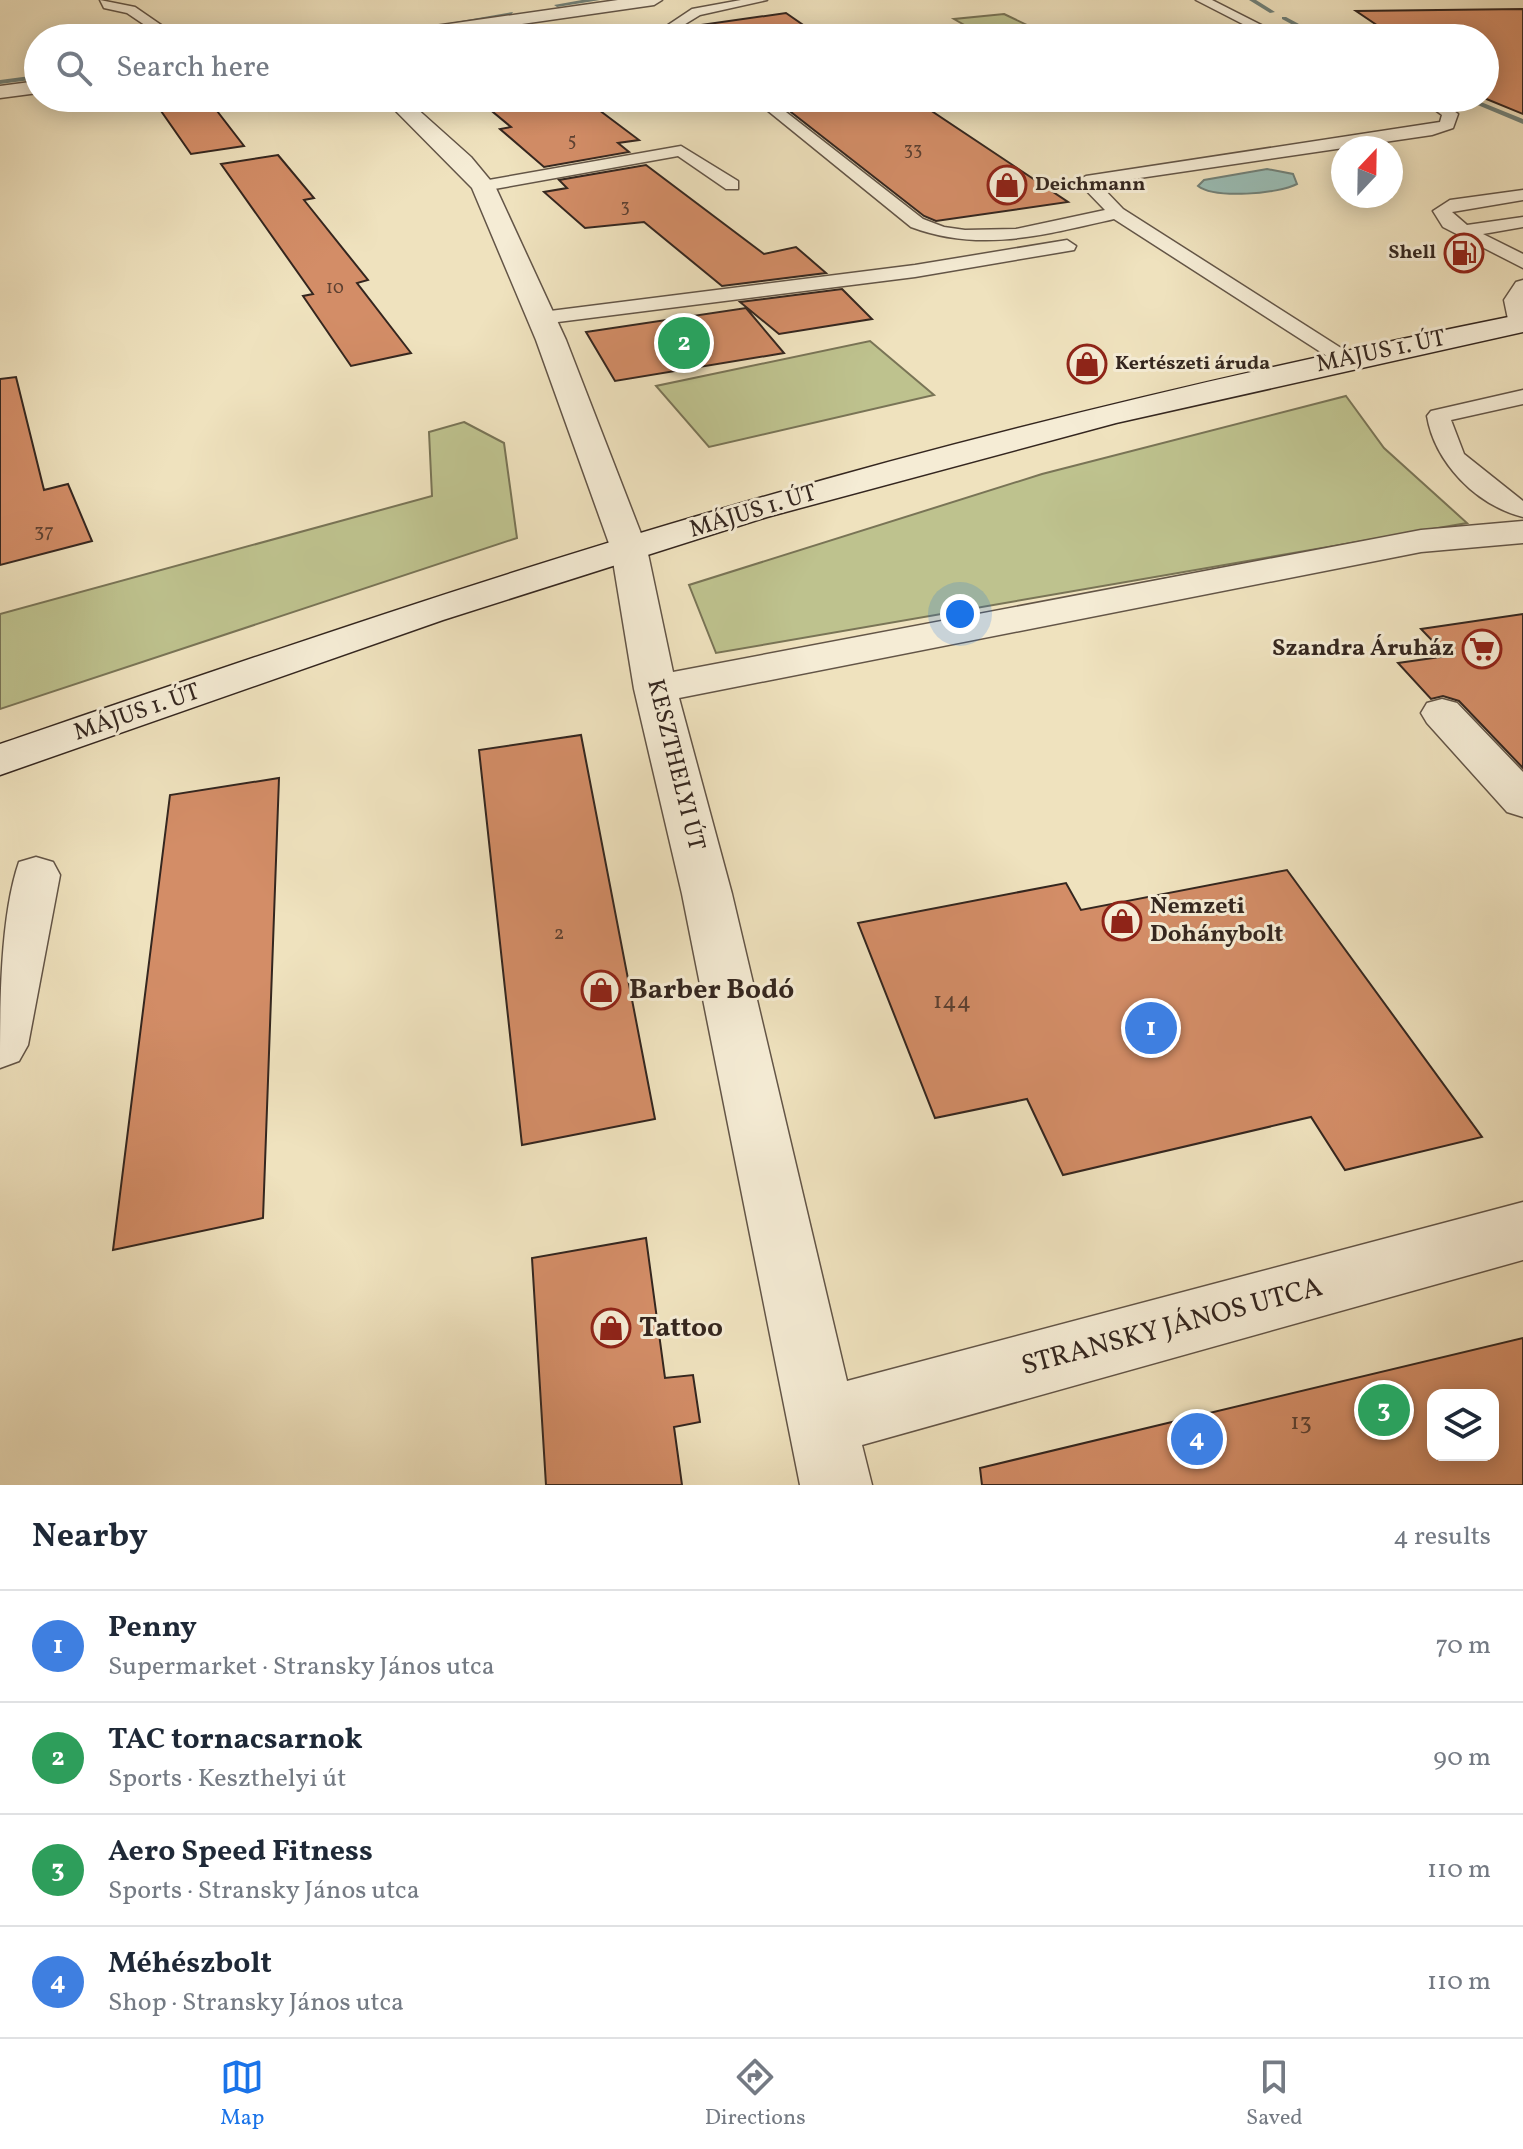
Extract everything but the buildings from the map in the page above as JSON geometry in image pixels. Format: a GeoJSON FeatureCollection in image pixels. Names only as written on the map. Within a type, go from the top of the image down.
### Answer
{"type":"FeatureCollection","features":[{"type":"Feature","properties":{"kind":"street"},"geometry":{"type":"LineString","coordinates":[[511,0],[545,15]]}},
{"type":"Feature","properties":{"kind":"street"},"geometry":{"type":"LineString","coordinates":[[483,24],[654,0]]}},
{"type":"Feature","properties":{"kind":"street"},"geometry":{"type":"LineString","coordinates":[[0,92],[24,89]]}},
{"type":"Feature","properties":{"kind":"street","name":"KESZTHELYI ÚT"},"geometry":{"type":"LineString","coordinates":[[408,112],[463,162],[483,186],[542,318],[629,549],[655,689],[707,894],[836,1485]]}},
{"type":"Feature","properties":{"kind":"street","name":"MÁJUS 1. ÚT"},"geometry":{"type":"LineString","coordinates":[[0,760],[629,549],[861,480],[1065,425],[1344,360],[1521,323]]}},
{"type":"Feature","properties":{"kind":"street"},"geometry":{"type":"LineString","coordinates":[[655,689],[866,651],[1421,541],[1523,532]]}},
{"type":"Feature","properties":{"kind":"street"},"geometry":{"type":"LineString","coordinates":[[1442,713],[1523,801]]}},
{"type":"Feature","properties":{"kind":"street"},"geometry":{"type":"LineString","coordinates":[[0,1045],[36,875]]}},
{"type":"Feature","properties":{"kind":"street","name":"STRANSKY JÁNOS UTCA"},"geometry":{"type":"LineString","coordinates":[[821,1422],[1523,1231]]}},
{"type":"Feature","properties":{"kind":"lane"},"geometry":{"type":"LineString","coordinates":[[106,0],[108,5],[131,10],[152,24]]}},
{"type":"Feature","properties":{"kind":"lane"},"geometry":{"type":"LineString","coordinates":[[675,24],[685,16],[761,0]]}},
{"type":"Feature","properties":{"kind":"lane"},"geometry":{"type":"LineString","coordinates":[[1202,0],[1251,24]]}},
{"type":"Feature","properties":{"kind":"lane"},"geometry":{"type":"LineString","coordinates":[[777,112],[917,223],[931,230],[969,237],[997,235],[1117,213]]}},
{"type":"Feature","properties":{"kind":"lane"},"geometry":{"type":"LineString","coordinates":[[1344,360],[1117,213],[1086,181],[1432,130],[1447,125],[1450,114],[1447,112]]}},
{"type":"Feature","properties":{"kind":"lane"},"geometry":{"type":"LineString","coordinates":[[483,186],[681,151],[732,185]]}},
{"type":"Feature","properties":{"kind":"lane"},"geometry":{"type":"LineString","coordinates":[[1503,248],[1445,218],[1442,211],[1450,205],[1523,195]]}},
{"type":"Feature","properties":{"kind":"lane"},"geometry":{"type":"LineString","coordinates":[[1503,248],[1523,222]]}},
{"type":"Feature","properties":{"kind":"lane"},"geometry":{"type":"LineString","coordinates":[[1503,248],[1523,233]]}},
{"type":"Feature","properties":{"kind":"lane"},"geometry":{"type":"LineString","coordinates":[[542,318],[915,271],[1067,246]]}},
{"type":"Feature","properties":{"kind":"lane"},"geometry":{"type":"LineString","coordinates":[[1521,323],[1514,300],[1523,286]]}},
{"type":"Feature","properties":{"kind":"lane"},"geometry":{"type":"LineString","coordinates":[[1523,397],[1439,416],[1441,434],[1451,458],[1511,505],[1523,509]]}},
{"type":"Feature","properties":{"kind":"green space"},"geometry":{"type":"Polygon","coordinates":[[[1004,14],[1025,24],[963,24],[954,19],[1004,14]]]}},
{"type":"Feature","properties":{"kind":"green space"},"geometry":{"type":"Polygon","coordinates":[[[870,341],[934,395],[709,447],[656,386],[870,341]]]}},
{"type":"Feature","properties":{"kind":"green space"},"geometry":{"type":"Polygon","coordinates":[[[1346,396],[1384,448],[1467,523],[716,653],[689,585],[1042,474],[1346,396]]]}},
{"type":"Feature","properties":{"kind":"green space"},"geometry":{"type":"Polygon","coordinates":[[[464,422],[504,443],[517,538],[0,709],[0,614],[432,496],[429,432],[464,422]]]}},
{"type":"Feature","properties":{"kind":"water"},"geometry":{"type":"Polygon","coordinates":[[[1267,169],[1293,174],[1297,184],[1247,194],[1218,193],[1198,186],[1204,180],[1267,169]]]}},
{"type":"Feature","properties":{"kind":"waterway"},"geometry":{"type":"LineString","coordinates":[[557,5],[597,0]]}},
{"type":"Feature","properties":{"kind":"waterway"},"geometry":{"type":"LineString","coordinates":[[1252,0],[1272,12]]}},
{"type":"Feature","properties":{"kind":"waterway"},"geometry":{"type":"LineString","coordinates":[[447,24],[511,13]]}},
{"type":"Feature","properties":{"kind":"waterway"},"geometry":{"type":"LineString","coordinates":[[1284,18],[1295,24]]}},
{"type":"Feature","properties":{"kind":"waterway"},"geometry":{"type":"LineString","coordinates":[[0,82],[24,79]]}},
{"type":"Feature","properties":{"kind":"waterway"},"geometry":{"type":"LineString","coordinates":[[1499,112],[1523,122]]}},
{"type":"Feature","properties":{"kind":"place","name":"Deichmann"},"geometry":{"type":"Point","coordinates":[1007,185]}},
{"type":"Feature","properties":{"kind":"place","name":"Shell"},"geometry":{"type":"Point","coordinates":[1464,253]}},
{"type":"Feature","properties":{"kind":"place","name":"TAC tornacsarnok"},"geometry":{"type":"Point","coordinates":[684,343]}},
{"type":"Feature","properties":{"kind":"place","name":"Kertészeti áruda"},"geometry":{"type":"Point","coordinates":[1087,364]}},
{"type":"Feature","properties":{"kind":"place","name":"Szandra Áruház"},"geometry":{"type":"Point","coordinates":[1482,649]}},
{"type":"Feature","properties":{"kind":"place","name":"Nemzeti Dohánybolt"},"geometry":{"type":"Point","coordinates":[1122,921]}},
{"type":"Feature","properties":{"kind":"place","name":"Barber Bodó"},"geometry":{"type":"Point","coordinates":[601,990]}},
{"type":"Feature","properties":{"kind":"place","name":"Penny"},"geometry":{"type":"Point","coordinates":[1151,1028]}},
{"type":"Feature","properties":{"kind":"place","name":"Tattoo"},"geometry":{"type":"Point","coordinates":[611,1328]}},
{"type":"Feature","properties":{"kind":"place","name":"Aero Speed Fitness"},"geometry":{"type":"Point","coordinates":[1384,1410]}},
{"type":"Feature","properties":{"kind":"place","name":"Méhészbolt"},"geometry":{"type":"Point","coordinates":[1197,1439]}}]}
